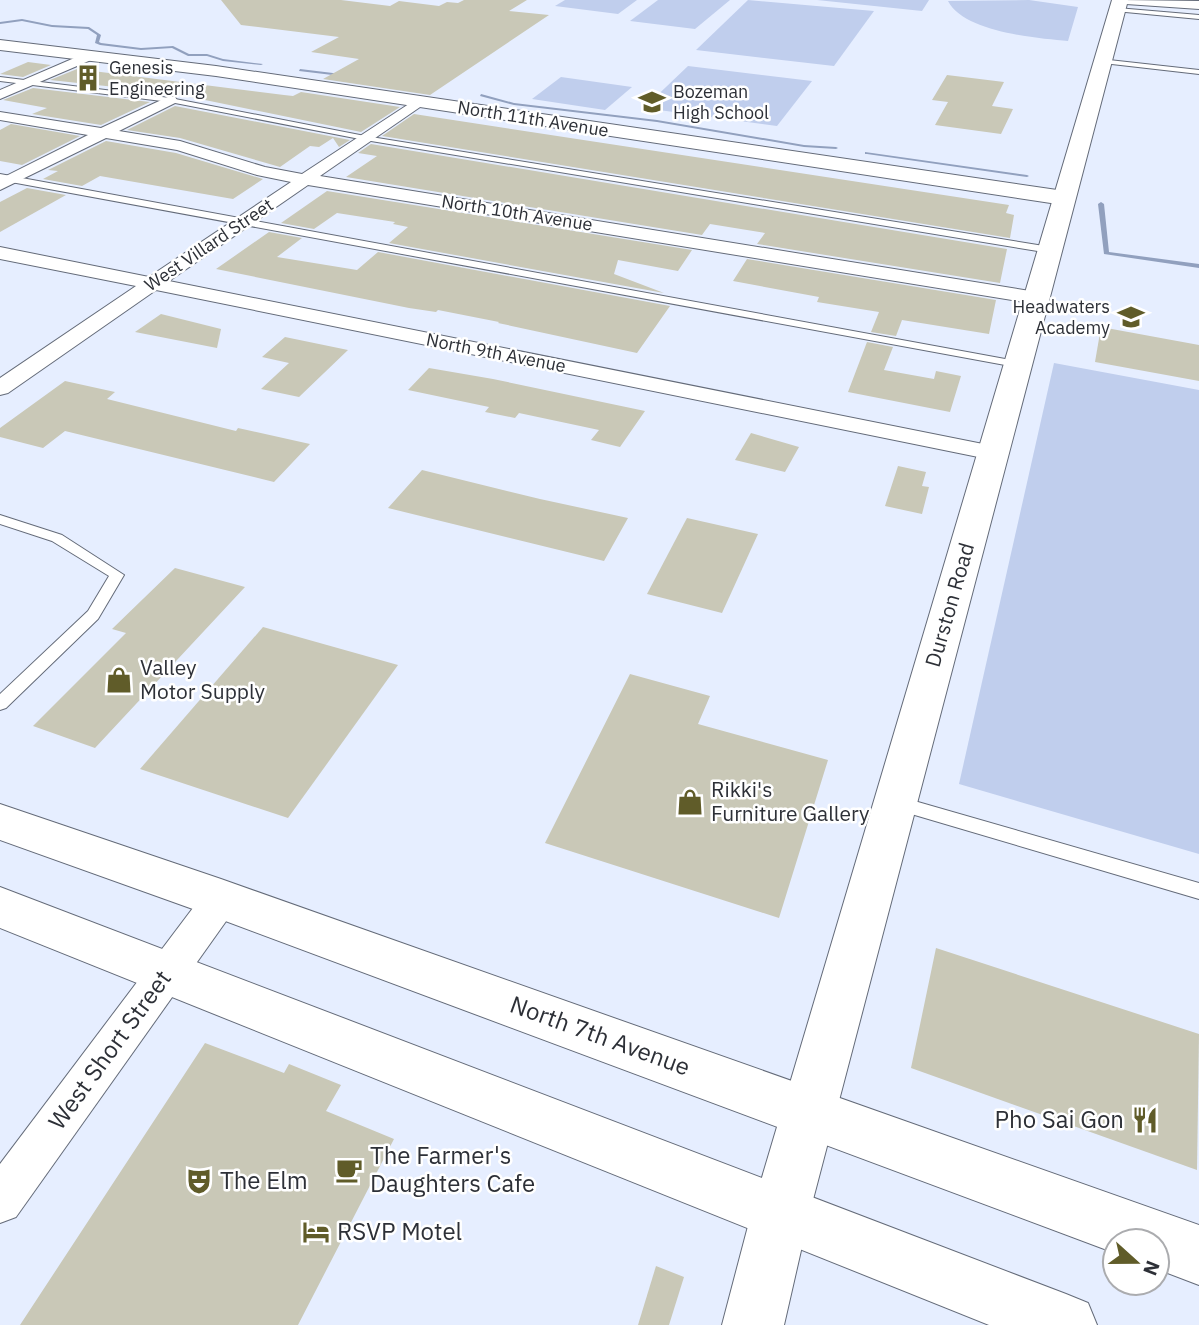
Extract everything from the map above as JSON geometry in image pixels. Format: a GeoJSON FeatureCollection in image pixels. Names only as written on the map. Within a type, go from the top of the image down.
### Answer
{"type":"FeatureCollection","features":[{"type":"Feature","properties":{"kind":"main road","name":"Durston Road"},"geometry":{"type":"LineString","coordinates":[[753,1325],[781,1211],[1016,364],[1121,3]]}},
{"type":"Feature","properties":{"kind":"main road","name":"North 11th Avenue"},"geometry":{"type":"LineString","coordinates":[[0,45],[216,71],[1064,198]]}},
{"type":"Feature","properties":{"kind":"main road","name":"North 7th Avenue"},"geometry":{"type":"LineString","coordinates":[[0,822],[221,899],[1199,1255]]}},
{"type":"Feature","properties":{"kind":"main road"},"geometry":{"type":"LineString","coordinates":[[0,907],[1066,1325]]}},
{"type":"Feature","properties":{"kind":"street"},"geometry":{"type":"LineString","coordinates":[[1121,3],[1199,5]]}},
{"type":"Feature","properties":{"kind":"street"},"geometry":{"type":"LineString","coordinates":[[0,95],[86,57]]}},
{"type":"Feature","properties":{"kind":"street"},"geometry":{"type":"LineString","coordinates":[[4,180],[170,100]]}},
{"type":"Feature","properties":{"kind":"street","name":"West Villard Street"},"geometry":{"type":"LineString","coordinates":[[0,388],[418,102]]}},
{"type":"Feature","properties":{"kind":"street","name":"North 10th Avenue"},"geometry":{"type":"LineString","coordinates":[[0,116],[200,150],[253,169],[305,179],[1037,299]]}},
{"type":"Feature","properties":{"kind":"street","name":"North 9th Avenue"},"geometry":{"type":"LineString","coordinates":[[0,253],[993,453]]}},
{"type":"Feature","properties":{"kind":"street","name":"West Short Street"},"geometry":{"type":"LineString","coordinates":[[0,1201],[221,899]]}},
{"type":"Feature","properties":{"kind":"lane"},"geometry":{"type":"LineString","coordinates":[[1121,3],[1199,17]]}},
{"type":"Feature","properties":{"kind":"lane"},"geometry":{"type":"LineString","coordinates":[[1104,57],[1199,64]]}},
{"type":"Feature","properties":{"kind":"lane"},"geometry":{"type":"LineString","coordinates":[[1104,57],[1199,72]]}},
{"type":"Feature","properties":{"kind":"lane"},"geometry":{"type":"LineString","coordinates":[[0,79],[170,100],[365,138],[1050,250]]}},
{"type":"Feature","properties":{"kind":"lane"},"geometry":{"type":"LineString","coordinates":[[4,180],[1016,364]]}},
{"type":"Feature","properties":{"kind":"lane"},"geometry":{"type":"LineString","coordinates":[[0,519],[57,538],[117,575],[93,615],[0,704]]}},
{"type":"Feature","properties":{"kind":"lane"},"geometry":{"type":"LineString","coordinates":[[895,803],[1199,891]]}},
{"type":"Feature","properties":{"kind":"shaded area"},"geometry":{"type":"Polygon","coordinates":[[[565,0],[637,0],[618,14],[555,6],[565,0]]]}},
{"type":"Feature","properties":{"kind":"shaded area"},"geometry":{"type":"Polygon","coordinates":[[[658,0],[730,0],[695,29],[630,21],[658,0]]]}},
{"type":"Feature","properties":{"kind":"shaded area"},"geometry":{"type":"Polygon","coordinates":[[[748,0],[874,11],[834,66],[696,50],[748,0]]]}},
{"type":"Feature","properties":{"kind":"shaded area"},"geometry":{"type":"Polygon","coordinates":[[[817,0],[929,0],[922,11],[817,0]]]}},
{"type":"Feature","properties":{"kind":"shaded area"},"geometry":{"type":"Polygon","coordinates":[[[1029,0],[1078,7],[1068,41],[1002,32],[984,26],[956,11],[948,1],[1029,0]]]}},
{"type":"Feature","properties":{"kind":"shaded area"},"geometry":{"type":"Polygon","coordinates":[[[688,66],[812,81],[777,126],[644,108],[688,66]]]}},
{"type":"Feature","properties":{"kind":"shaded area"},"geometry":{"type":"Polygon","coordinates":[[[561,77],[632,87],[605,110],[532,99],[561,77]]]}},
{"type":"Feature","properties":{"kind":"shaded area"},"geometry":{"type":"Polygon","coordinates":[[[1054,363],[1199,390],[1199,854],[959,784],[1054,363]]]}},
{"type":"Feature","properties":{"kind":"building"},"geometry":{"type":"Polygon","coordinates":[[[221,0],[341,0],[390,6],[399,1],[439,6],[464,0],[527,0],[509,11],[549,15],[430,95],[323,79],[359,59],[311,52],[339,37],[241,25],[221,0]]]}},
{"type":"Feature","properties":{"kind":"building"},"geometry":{"type":"Polygon","coordinates":[[[28,62],[51,65],[23,77],[0,74],[28,62]]]}},
{"type":"Feature","properties":{"kind":"building"},"geometry":{"type":"Polygon","coordinates":[[[77,69],[293,96],[301,92],[400,107],[361,132],[171,93],[50,80],[77,69]]]}},
{"type":"Feature","properties":{"kind":"building"},"geometry":{"type":"Polygon","coordinates":[[[947,75],[1004,82],[992,106],[1013,109],[1001,134],[935,125],[948,102],[932,100],[947,75]]]}},
{"type":"Feature","properties":{"kind":"building"},"geometry":{"type":"Polygon","coordinates":[[[33,88],[150,102],[101,125],[32,114],[47,108],[3,100],[33,88]]]}},
{"type":"Feature","properties":{"kind":"building"},"geometry":{"type":"Polygon","coordinates":[[[175,106],[350,140],[339,147],[333,138],[319,147],[310,146],[280,167],[180,138],[127,130],[175,106]]]}},
{"type":"Feature","properties":{"kind":"building"},"geometry":{"type":"Polygon","coordinates":[[[414,114],[1009,205],[1006,213],[1014,215],[1010,238],[382,136],[414,114]]]}},
{"type":"Feature","properties":{"kind":"building"},"geometry":{"type":"Polygon","coordinates":[[[11,124],[80,136],[22,165],[0,161],[0,130],[11,124]]]}},
{"type":"Feature","properties":{"kind":"building"},"geometry":{"type":"Polygon","coordinates":[[[106,141],[176,153],[263,179],[233,199],[100,176],[82,186],[43,179],[58,171],[48,170],[106,141]]]}},
{"type":"Feature","properties":{"kind":"building"},"geometry":{"type":"Polygon","coordinates":[[[371,144],[1007,249],[1000,283],[757,244],[765,233],[710,224],[702,235],[346,177],[377,156],[358,153],[371,144]]]}},
{"type":"Feature","properties":{"kind":"building"},"geometry":{"type":"Polygon","coordinates":[[[27,188],[66,195],[0,232],[0,202],[27,188]]]}},
{"type":"Feature","properties":{"kind":"building"},"geometry":{"type":"Polygon","coordinates":[[[327,191],[692,250],[678,271],[618,260],[614,274],[664,293],[389,243],[408,227],[393,224],[395,222],[337,213],[314,229],[281,223],[327,191]]]}},
{"type":"Feature","properties":{"kind":"building"},"geometry":{"type":"Polygon","coordinates":[[[269,232],[302,238],[277,257],[357,270],[378,252],[670,306],[637,353],[499,322],[438,310],[436,312],[409,308],[216,269],[269,232]]]}},
{"type":"Feature","properties":{"kind":"building"},"geometry":{"type":"Polygon","coordinates":[[[747,259],[996,300],[989,334],[902,320],[896,336],[871,332],[879,312],[817,302],[819,297],[733,281],[747,259]]]}},
{"type":"Feature","properties":{"kind":"building"},"geometry":{"type":"Polygon","coordinates":[[[161,314],[221,329],[217,348],[135,332],[161,314]]]}},
{"type":"Feature","properties":{"kind":"building"},"geometry":{"type":"Polygon","coordinates":[[[1101,327],[1199,345],[1199,381],[1095,362],[1101,327]]]}},
{"type":"Feature","properties":{"kind":"building"},"geometry":{"type":"Polygon","coordinates":[[[285,337],[348,350],[299,397],[261,389],[289,363],[262,357],[285,337]]]}},
{"type":"Feature","properties":{"kind":"building"},"geometry":{"type":"Polygon","coordinates":[[[867,342],[893,347],[884,370],[934,379],[936,371],[961,376],[950,412],[848,392],[867,342]]]}},
{"type":"Feature","properties":{"kind":"building"},"geometry":{"type":"Polygon","coordinates":[[[429,368],[645,411],[620,447],[591,440],[599,430],[519,413],[515,418],[485,412],[489,407],[408,390],[429,368]]]}},
{"type":"Feature","properties":{"kind":"building"},"geometry":{"type":"Polygon","coordinates":[[[65,381],[115,392],[107,399],[236,431],[238,428],[310,444],[274,482],[65,431],[43,448],[0,437],[0,428],[65,381]]]}},
{"type":"Feature","properties":{"kind":"building"},"geometry":{"type":"Polygon","coordinates":[[[751,433],[799,447],[785,472],[735,460],[751,433]]]}},
{"type":"Feature","properties":{"kind":"building"},"geometry":{"type":"Polygon","coordinates":[[[898,466],[926,472],[922,486],[929,487],[922,514],[885,506],[898,466]]]}},
{"type":"Feature","properties":{"kind":"building"},"geometry":{"type":"Polygon","coordinates":[[[422,470],[628,518],[604,561],[388,508],[422,470]]]}},
{"type":"Feature","properties":{"kind":"building"},"geometry":{"type":"Polygon","coordinates":[[[687,518],[758,534],[722,613],[647,594],[687,518]]]}},
{"type":"Feature","properties":{"kind":"building","name":"Valley Motor Supply"},"geometry":{"type":"Polygon","coordinates":[[[175,568],[245,587],[95,748],[33,726],[126,633],[112,629],[175,568]]]}},
{"type":"Feature","properties":{"kind":"building"},"geometry":{"type":"Polygon","coordinates":[[[263,627],[398,665],[288,818],[140,769],[263,627]]]}},
{"type":"Feature","properties":{"kind":"building","name":"Rikki's Furniture Gallery"},"geometry":{"type":"Polygon","coordinates":[[[630,674],[710,696],[698,724],[828,760],[779,918],[545,843],[630,674]]]}},
{"type":"Feature","properties":{"kind":"building"},"geometry":{"type":"Polygon","coordinates":[[[936,948],[1199,1034],[1197,1170],[911,1068],[936,948]]]}},
{"type":"Feature","properties":{"kind":"building","name":"The Elm"},"geometry":{"type":"Polygon","coordinates":[[[205,1043],[284,1073],[289,1064],[341,1085],[326,1111],[394,1139],[298,1325],[20,1325],[205,1043]]]}},
{"type":"Feature","properties":{"kind":"building"},"geometry":{"type":"Polygon","coordinates":[[[656,1266],[684,1277],[669,1325],[638,1325],[656,1266]]]}},
{"type":"Feature","properties":{"kind":"waterway"},"geometry":{"type":"LineString","coordinates":[[0,23],[22,20],[52,26],[89,28],[99,35],[97,43],[100,44],[141,49],[173,47],[188,55],[207,55],[223,60],[261,64]]}},
{"type":"Feature","properties":{"kind":"waterway"},"geometry":{"type":"LineString","coordinates":[[300,70],[341,75]]}},
{"type":"Feature","properties":{"kind":"waterway"},"geometry":{"type":"LineString","coordinates":[[481,95],[514,104],[657,121],[804,146],[836,148]]}},
{"type":"Feature","properties":{"kind":"waterway"},"geometry":{"type":"LineString","coordinates":[[867,153],[1027,176]]}},
{"type":"Feature","properties":{"kind":"waterway"},"geometry":{"type":"LineString","coordinates":[[1101,204],[1106,253],[1199,266]]}},
{"type":"Feature","properties":{"kind":"place","name":"Genesis Engineering"},"geometry":{"type":"Point","coordinates":[88,78]}},
{"type":"Feature","properties":{"kind":"place","name":"Bozeman High School"},"geometry":{"type":"Point","coordinates":[652,102]}},
{"type":"Feature","properties":{"kind":"place","name":"Headwaters Academy"},"geometry":{"type":"Point","coordinates":[1131,317]}},
{"type":"Feature","properties":{"kind":"place","name":"Valley Motor Supply"},"geometry":{"type":"Point","coordinates":[119,680]}},
{"type":"Feature","properties":{"kind":"place","name":"Rikki's Furniture Gallery"},"geometry":{"type":"Point","coordinates":[690,802]}},
{"type":"Feature","properties":{"kind":"place","name":"Pho Sai Gon"},"geometry":{"type":"Point","coordinates":[1145,1120]}},
{"type":"Feature","properties":{"kind":"place","name":"The Farmer's Daughters Cafe"},"geometry":{"type":"Point","coordinates":[349,1170]}},
{"type":"Feature","properties":{"kind":"place","name":"The Elm"},"geometry":{"type":"Point","coordinates":[199,1181]}},
{"type":"Feature","properties":{"kind":"place","name":"RSVP Motel"},"geometry":{"type":"Point","coordinates":[316,1232]}}]}
